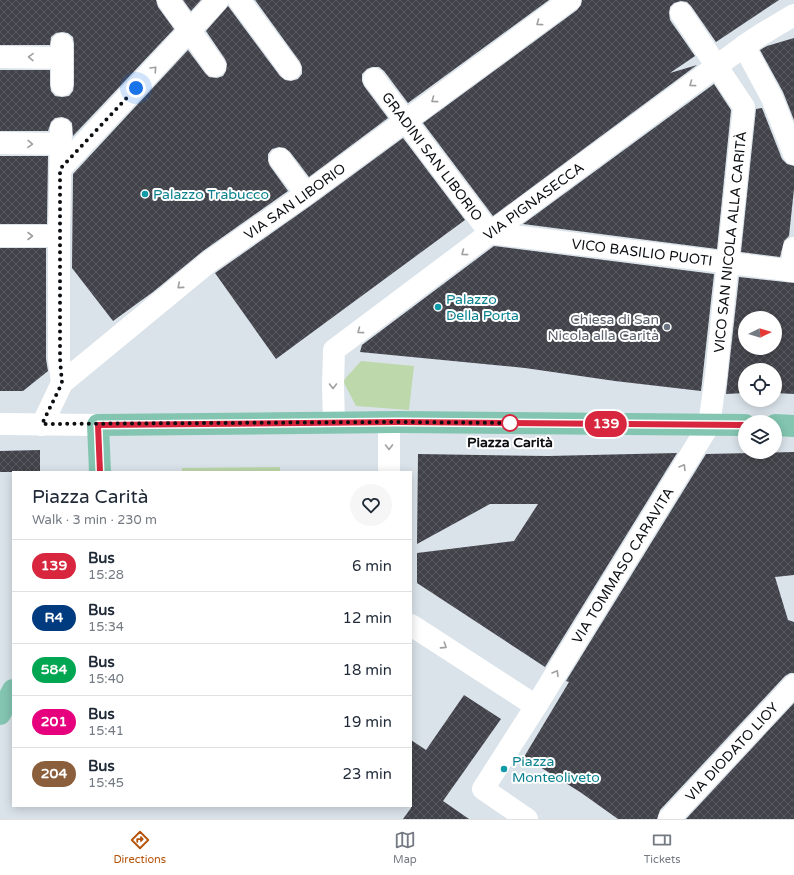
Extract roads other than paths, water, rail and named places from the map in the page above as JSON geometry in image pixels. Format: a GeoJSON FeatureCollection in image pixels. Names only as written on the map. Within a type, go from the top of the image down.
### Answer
{"type":"FeatureCollection","features":[{"type":"Feature","properties":{"kind":"main road"},"geometry":{"type":"LineString","coordinates":[[100,471],[98,425],[389,422],[738,425]]}},
{"type":"Feature","properties":{"kind":"main road"},"geometry":{"type":"LineString","coordinates":[[782,425],[794,426]]}},
{"type":"Feature","properties":{"kind":"main road"},"geometry":{"type":"LineString","coordinates":[[0,714],[12,692]]}},
{"type":"Feature","properties":{"kind":"street"},"geometry":{"type":"LineString","coordinates":[[60,169],[218,0]]}},
{"type":"Feature","properties":{"kind":"street"},"geometry":{"type":"LineString","coordinates":[[239,0],[290,69]]}},
{"type":"Feature","properties":{"kind":"street","name":"VIA SAN LIBORIO"},"geometry":{"type":"LineString","coordinates":[[42,424],[62,383],[210,261],[306,194],[570,0]]}},
{"type":"Feature","properties":{"kind":"street"},"geometry":{"type":"LineString","coordinates":[[171,4],[216,66]]}},
{"type":"Feature","properties":{"kind":"street","name":"VICO SAN NICOLA ALLA CARITÀ"},"geometry":{"type":"LineString","coordinates":[[682,13],[744,107],[716,376],[709,425]]}},
{"type":"Feature","properties":{"kind":"street","name":"VIA PIGNASECCA"},"geometry":{"type":"LineString","coordinates":[[334,422],[334,350],[744,46],[794,16]]}},
{"type":"Feature","properties":{"kind":"street"},"geometry":{"type":"LineString","coordinates":[[744,46],[772,98],[793,151]]}},
{"type":"Feature","properties":{"kind":"street"},"geometry":{"type":"LineString","coordinates":[[0,56],[62,51],[62,85]]}},
{"type":"Feature","properties":{"kind":"street","name":"GRADINI SAN LIBORIO"},"geometry":{"type":"LineString","coordinates":[[374,79],[490,233]]}},
{"type":"Feature","properties":{"kind":"street"},"geometry":{"type":"LineString","coordinates":[[0,144],[61,137],[59,236],[60,359],[62,383]]}},
{"type":"Feature","properties":{"kind":"street"},"geometry":{"type":"LineString","coordinates":[[280,159],[306,194]]}},
{"type":"Feature","properties":{"kind":"street","name":"VICO BASILIO PUOTI"},"geometry":{"type":"LineString","coordinates":[[490,233],[793,271]]}},
{"type":"Feature","properties":{"kind":"street"},"geometry":{"type":"LineString","coordinates":[[0,236],[59,236]]}},
{"type":"Feature","properties":{"kind":"street"},"geometry":{"type":"LineString","coordinates":[[793,271],[794,248]]}},
{"type":"Feature","properties":{"kind":"street"},"geometry":{"type":"LineString","coordinates":[[389,422],[389,471]]}},
{"type":"Feature","properties":{"kind":"street"},"geometry":{"type":"LineString","coordinates":[[0,424],[98,425]]}},
{"type":"Feature","properties":{"kind":"street","name":"VIA TOMMASO CARAVITA"},"geometry":{"type":"LineString","coordinates":[[536,706],[709,425]]}},
{"type":"Feature","properties":{"kind":"street"},"geometry":{"type":"LineString","coordinates":[[412,626],[536,706],[483,789],[527,819]]}},
{"type":"Feature","properties":{"kind":"street","name":"VIA DIODATO LIOY"},"geometry":{"type":"LineString","coordinates":[[669,819],[794,685]]}},
{"type":"Feature","properties":{"kind":"place","name":"Palazzo Trabucco"},"geometry":{"type":"Point","coordinates":[145,194]}},
{"type":"Feature","properties":{"kind":"place","name":"Palazzo Della Porta"},"geometry":{"type":"Point","coordinates":[438,307]}},
{"type":"Feature","properties":{"kind":"place","name":"Chiesa di San Nicola alla Carità"},"geometry":{"type":"Point","coordinates":[667,327]}},
{"type":"Feature","properties":{"kind":"place","name":"Piazza Carità"},"geometry":{"type":"Point","coordinates":[510,423]}},
{"type":"Feature","properties":{"kind":"place","name":"Piazza Monteoliveto"},"geometry":{"type":"Point","coordinates":[504,769]}}]}
